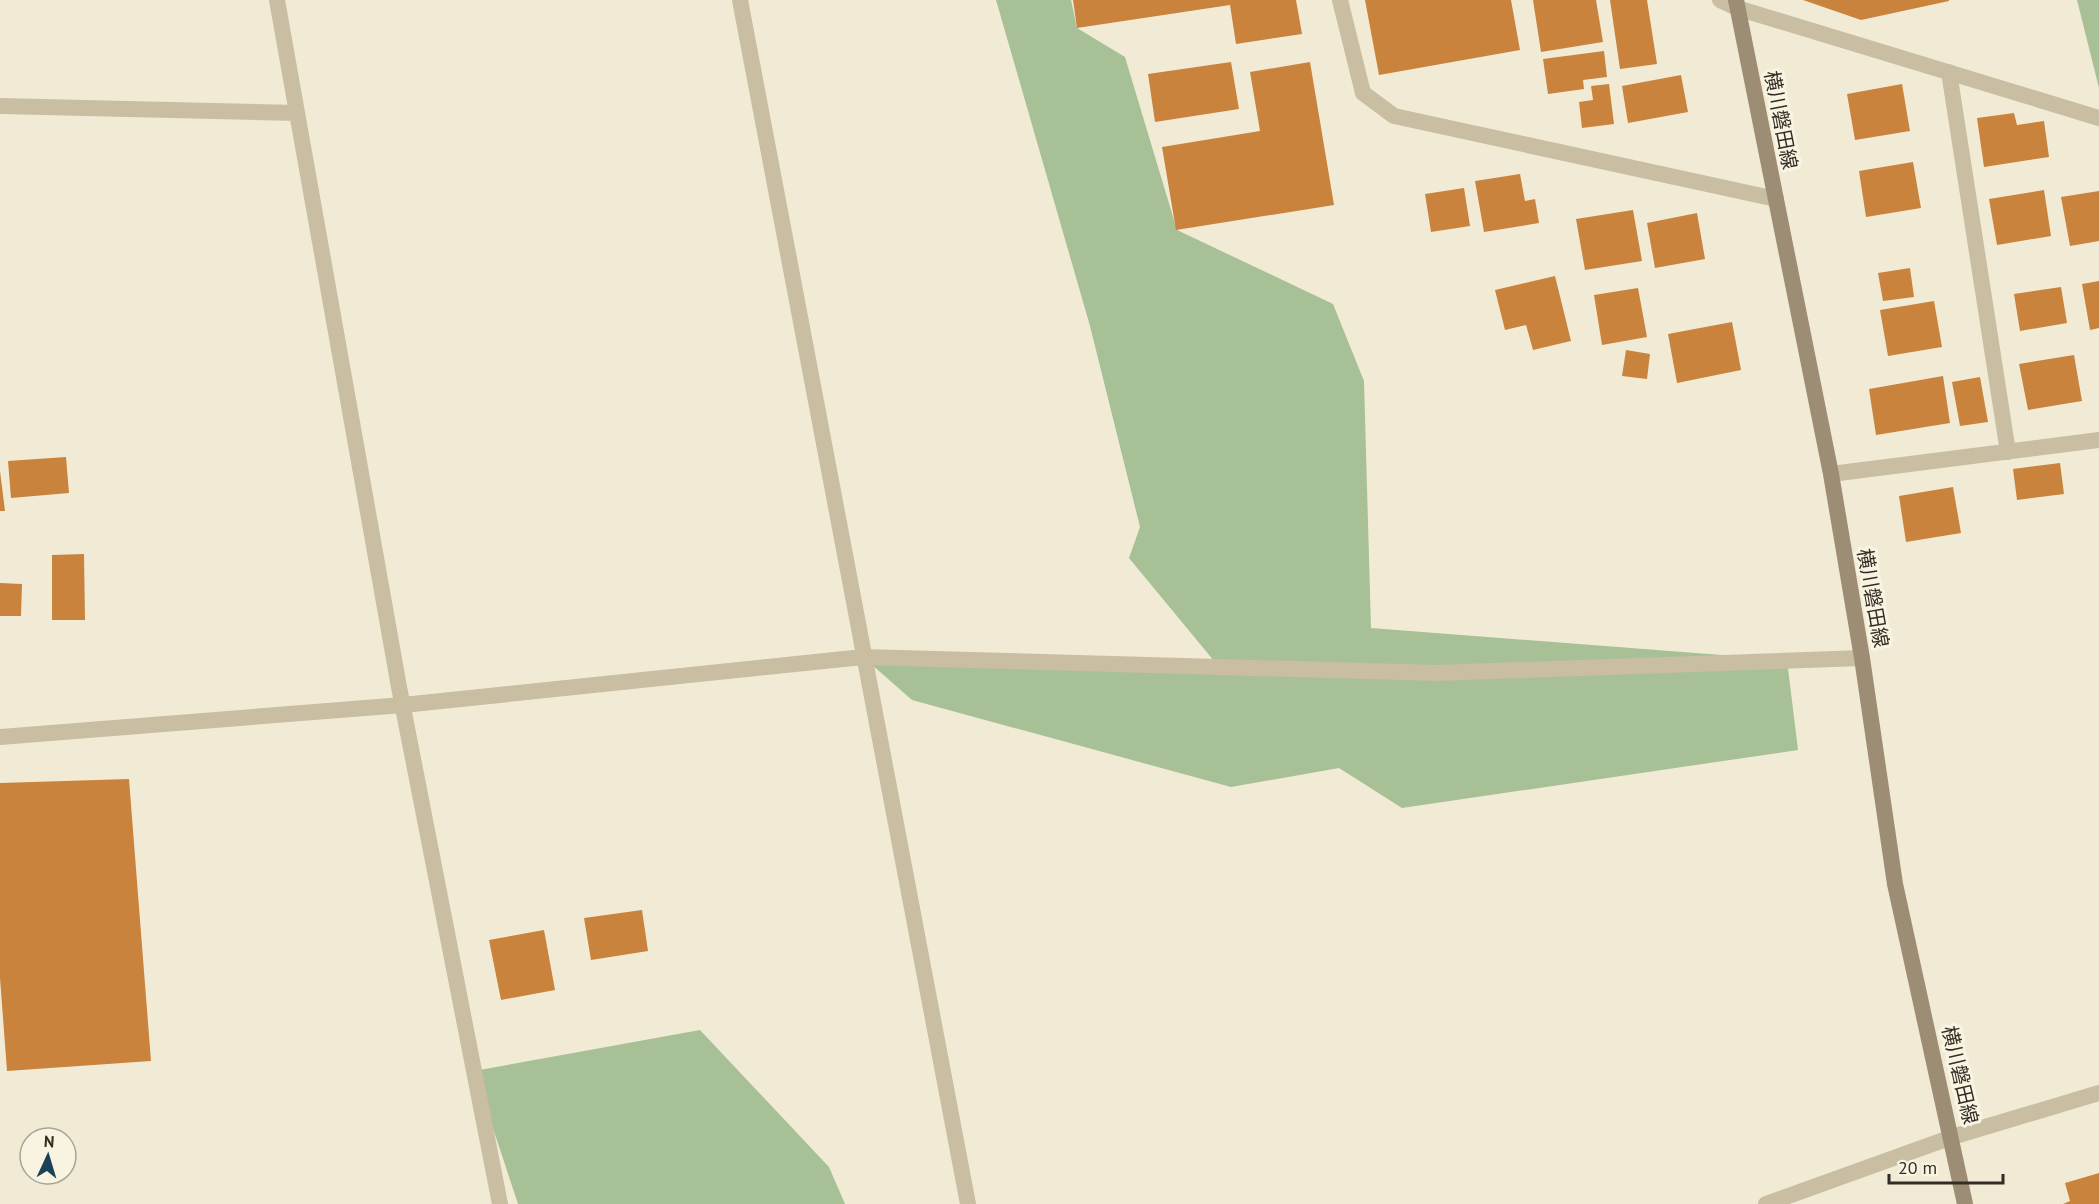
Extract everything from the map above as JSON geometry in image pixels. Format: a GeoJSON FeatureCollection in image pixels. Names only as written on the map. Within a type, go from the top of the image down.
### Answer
{"type":"FeatureCollection","features":[{"type":"Feature","properties":{"kind":"main road","name":"横川磐田線"},"geometry":{"type":"LineString","coordinates":[[1737,4],[1831,474],[1862,658],[1895,884],[1965,1204]]}},
{"type":"Feature","properties":{"kind":"street"},"geometry":{"type":"LineString","coordinates":[[277,0],[403,705],[500,1204]]}},
{"type":"Feature","properties":{"kind":"street"},"geometry":{"type":"LineString","coordinates":[[740,0],[968,1204]]}},
{"type":"Feature","properties":{"kind":"street"},"geometry":{"type":"LineString","coordinates":[[1340,0],[1363,93],[1394,116],[1776,199]]}},
{"type":"Feature","properties":{"kind":"street"},"geometry":{"type":"LineString","coordinates":[[1720,0],[2099,118]]}},
{"type":"Feature","properties":{"kind":"street"},"geometry":{"type":"LineString","coordinates":[[1949,72],[2008,452]]}},
{"type":"Feature","properties":{"kind":"street"},"geometry":{"type":"LineString","coordinates":[[0,106],[297,113]]}},
{"type":"Feature","properties":{"kind":"street"},"geometry":{"type":"LineString","coordinates":[[1831,474],[2099,440]]}},
{"type":"Feature","properties":{"kind":"street"},"geometry":{"type":"LineString","coordinates":[[0,737],[403,705],[863,657],[1437,673],[1862,658]]}},
{"type":"Feature","properties":{"kind":"street"},"geometry":{"type":"LineString","coordinates":[[1766,1204],[1952,1137],[2099,1093]]}},
{"type":"Feature","properties":{"kind":"green space"},"geometry":{"type":"Polygon","coordinates":[[[996,0],[1071,0],[1077,28],[1125,57],[1177,230],[1333,304],[1364,381],[1371,628],[1787,660],[1798,750],[1402,808],[1339,768],[1231,787],[912,700],[863,657],[1219,667],[1129,558],[1140,527],[1090,326],[996,0]]]}},
{"type":"Feature","properties":{"kind":"green space"},"geometry":{"type":"Polygon","coordinates":[[[2077,0],[2099,0],[2099,88],[2077,0]]]}},
{"type":"Feature","properties":{"kind":"green space"},"geometry":{"type":"Polygon","coordinates":[[[700,1030],[829,1167],[845,1204],[518,1204],[474,1071],[700,1030]]]}},
{"type":"Feature","properties":{"kind":"building"},"geometry":{"type":"Polygon","coordinates":[[[1073,0],[1296,0],[1302,34],[1236,44],[1230,5],[1077,28],[1073,0]]]}},
{"type":"Feature","properties":{"kind":"building"},"geometry":{"type":"Polygon","coordinates":[[[1365,0],[1511,0],[1520,50],[1379,75],[1365,0]]]}},
{"type":"Feature","properties":{"kind":"building"},"geometry":{"type":"Polygon","coordinates":[[[1533,0],[1596,0],[1603,42],[1541,52],[1533,0]]]}},
{"type":"Feature","properties":{"kind":"building"},"geometry":{"type":"Polygon","coordinates":[[[1610,0],[1647,0],[1657,64],[1620,69],[1610,0]]]}},
{"type":"Feature","properties":{"kind":"building"},"geometry":{"type":"Polygon","coordinates":[[[1803,0],[1949,0],[1949,1],[1861,20],[1803,0]]]}},
{"type":"Feature","properties":{"kind":"building"},"geometry":{"type":"Polygon","coordinates":[[[1604,51],[1607,77],[1583,80],[1584,89],[1548,94],[1543,59],[1604,51]]]}},
{"type":"Feature","properties":{"kind":"building"},"geometry":{"type":"Polygon","coordinates":[[[1231,62],[1239,109],[1155,122],[1148,74],[1231,62]]]}},
{"type":"Feature","properties":{"kind":"building"},"geometry":{"type":"Polygon","coordinates":[[[1310,62],[1334,205],[1176,230],[1162,147],[1260,131],[1250,72],[1310,62]]]}},
{"type":"Feature","properties":{"kind":"building"},"geometry":{"type":"Polygon","coordinates":[[[1681,75],[1688,112],[1628,123],[1622,86],[1681,75]]]}},
{"type":"Feature","properties":{"kind":"building"},"geometry":{"type":"Polygon","coordinates":[[[1609,84],[1614,124],[1582,128],[1579,102],[1593,100],[1591,86],[1609,84]]]}},
{"type":"Feature","properties":{"kind":"building"},"geometry":{"type":"Polygon","coordinates":[[[1902,84],[1910,131],[1855,140],[1847,94],[1902,84]]]}},
{"type":"Feature","properties":{"kind":"building"},"geometry":{"type":"Polygon","coordinates":[[[2014,113],[2017,125],[2044,121],[2049,157],[1984,167],[1977,118],[2014,113]]]}},
{"type":"Feature","properties":{"kind":"building"},"geometry":{"type":"Polygon","coordinates":[[[1913,162],[1921,208],[1866,217],[1859,171],[1913,162]]]}},
{"type":"Feature","properties":{"kind":"building"},"geometry":{"type":"Polygon","coordinates":[[[1520,174],[1525,201],[1535,199],[1539,223],[1484,232],[1475,181],[1520,174]]]}},
{"type":"Feature","properties":{"kind":"building"},"geometry":{"type":"Polygon","coordinates":[[[1464,188],[1470,226],[1431,232],[1425,194],[1464,188]]]}},
{"type":"Feature","properties":{"kind":"building"},"geometry":{"type":"Polygon","coordinates":[[[2044,190],[2051,236],[1997,245],[1989,199],[2044,190]]]}},
{"type":"Feature","properties":{"kind":"building"},"geometry":{"type":"Polygon","coordinates":[[[2099,191],[2099,241],[2070,246],[2061,197],[2099,191]]]}},
{"type":"Feature","properties":{"kind":"building"},"geometry":{"type":"Polygon","coordinates":[[[1633,210],[1642,261],[1585,270],[1576,219],[1633,210]]]}},
{"type":"Feature","properties":{"kind":"building"},"geometry":{"type":"Polygon","coordinates":[[[1697,213],[1705,259],[1655,268],[1647,223],[1697,213]]]}},
{"type":"Feature","properties":{"kind":"building"},"geometry":{"type":"Polygon","coordinates":[[[1910,268],[1914,297],[1883,301],[1878,273],[1910,268]]]}},
{"type":"Feature","properties":{"kind":"building"},"geometry":{"type":"Polygon","coordinates":[[[1555,276],[1571,341],[1533,350],[1526,325],[1505,330],[1495,290],[1555,276]]]}},
{"type":"Feature","properties":{"kind":"building"},"geometry":{"type":"Polygon","coordinates":[[[2099,281],[2099,328],[2090,330],[2082,284],[2099,281]]]}},
{"type":"Feature","properties":{"kind":"building"},"geometry":{"type":"Polygon","coordinates":[[[2061,287],[2067,323],[2020,331],[2014,294],[2061,287]]]}},
{"type":"Feature","properties":{"kind":"building"},"geometry":{"type":"Polygon","coordinates":[[[1638,288],[1647,337],[1602,345],[1594,295],[1638,288]]]}},
{"type":"Feature","properties":{"kind":"building"},"geometry":{"type":"Polygon","coordinates":[[[1934,301],[1942,347],[1888,356],[1880,310],[1934,301]]]}},
{"type":"Feature","properties":{"kind":"building"},"geometry":{"type":"Polygon","coordinates":[[[1732,322],[1741,370],[1677,383],[1668,334],[1732,322]]]}},
{"type":"Feature","properties":{"kind":"building"},"geometry":{"type":"Polygon","coordinates":[[[1626,350],[1650,354],[1647,379],[1622,376],[1626,350]]]}},
{"type":"Feature","properties":{"kind":"building"},"geometry":{"type":"Polygon","coordinates":[[[2074,355],[2082,401],[2028,410],[2019,364],[2074,355]]]}},
{"type":"Feature","properties":{"kind":"building"},"geometry":{"type":"Polygon","coordinates":[[[1943,376],[1950,423],[1876,435],[1869,389],[1943,376]]]}},
{"type":"Feature","properties":{"kind":"building"},"geometry":{"type":"Polygon","coordinates":[[[1980,377],[1988,422],[1960,426],[1952,382],[1980,377]]]}},
{"type":"Feature","properties":{"kind":"building"},"geometry":{"type":"Polygon","coordinates":[[[66,457],[69,493],[11,498],[8,461],[66,457]]]}},
{"type":"Feature","properties":{"kind":"building"},"geometry":{"type":"Polygon","coordinates":[[[2060,463],[2064,494],[2017,500],[2013,469],[2060,463]]]}},
{"type":"Feature","properties":{"kind":"building"},"geometry":{"type":"Polygon","coordinates":[[[0,471],[5,511],[0,511],[0,471]]]}},
{"type":"Feature","properties":{"kind":"building"},"geometry":{"type":"Polygon","coordinates":[[[1953,487],[1961,533],[1906,542],[1899,496],[1953,487]]]}},
{"type":"Feature","properties":{"kind":"building"},"geometry":{"type":"Polygon","coordinates":[[[84,554],[85,620],[52,620],[52,555],[84,554]]]}},
{"type":"Feature","properties":{"kind":"building"},"geometry":{"type":"Polygon","coordinates":[[[0,583],[22,584],[21,616],[0,616],[0,583]]]}},
{"type":"Feature","properties":{"kind":"building"},"geometry":{"type":"Polygon","coordinates":[[[129,779],[151,1061],[7,1071],[0,978],[0,783],[129,779]]]}},
{"type":"Feature","properties":{"kind":"building"},"geometry":{"type":"Polygon","coordinates":[[[642,910],[648,951],[591,960],[584,918],[642,910]]]}},
{"type":"Feature","properties":{"kind":"building"},"geometry":{"type":"Polygon","coordinates":[[[544,930],[555,990],[501,1000],[489,940],[544,930]]]}},
{"type":"Feature","properties":{"kind":"building"},"geometry":{"type":"Polygon","coordinates":[[[2099,1173],[2099,1204],[2063,1204],[2070,1201],[2065,1183],[2099,1173]]]}}]}
